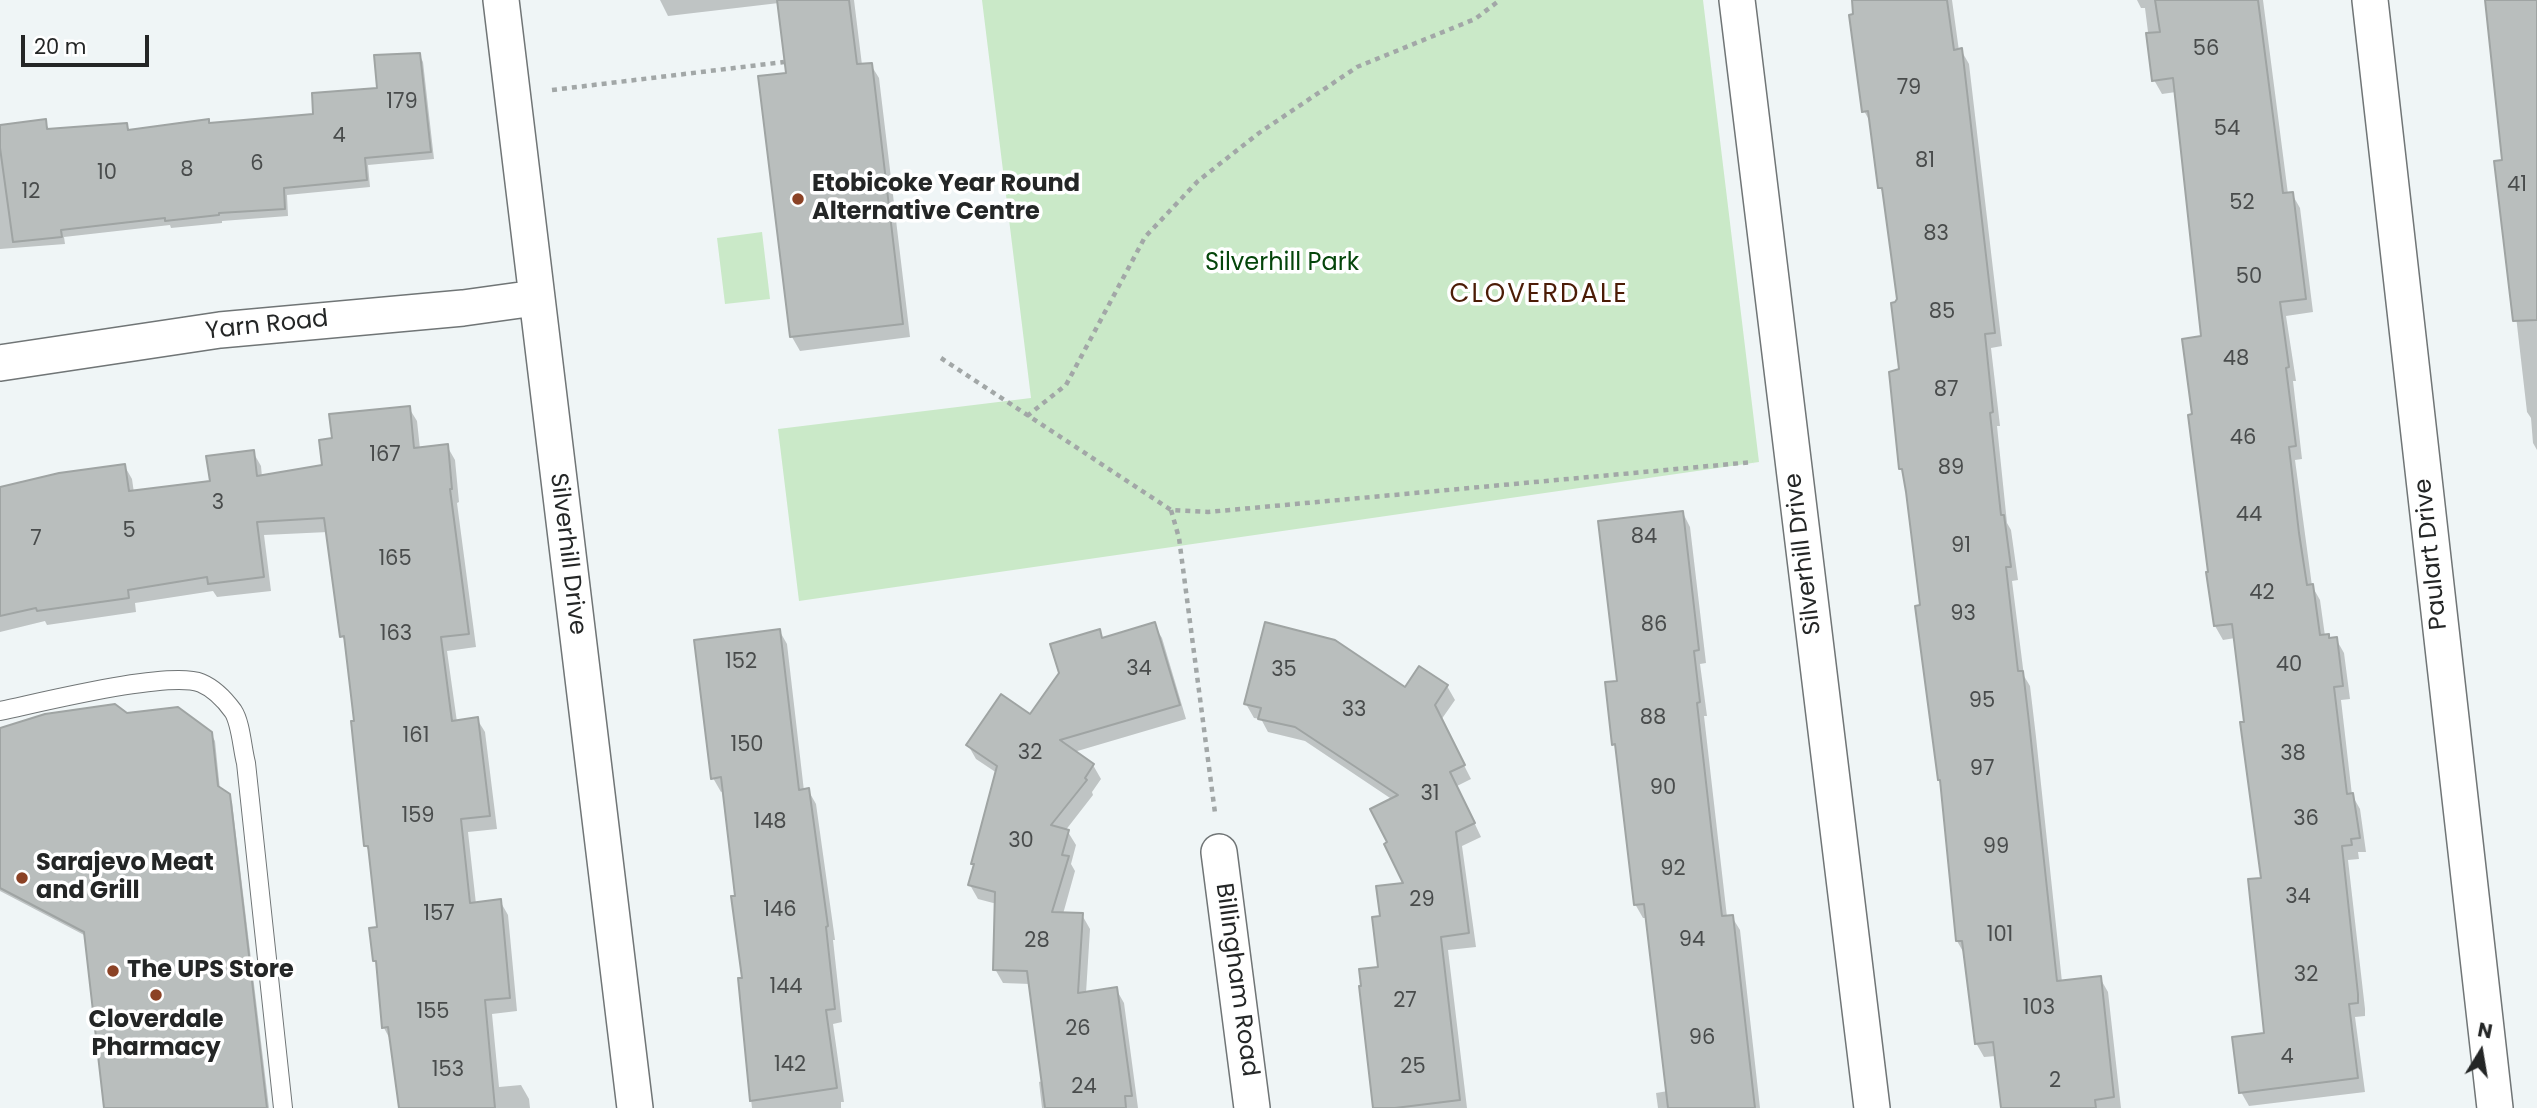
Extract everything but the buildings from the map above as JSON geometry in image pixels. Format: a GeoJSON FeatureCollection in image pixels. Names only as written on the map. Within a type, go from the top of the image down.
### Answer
{"type":"FeatureCollection","features":[{"type":"Feature","properties":{"kind":"street","name":"Silverhill Drive"},"geometry":{"type":"LineString","coordinates":[[501,0],[635,1108]]}},
{"type":"Feature","properties":{"kind":"street","name":"Silverhill Drive"},"geometry":{"type":"LineString","coordinates":[[1737,0],[1872,1108]]}},
{"type":"Feature","properties":{"kind":"street","name":"Paulart Drive"},"geometry":{"type":"LineString","coordinates":[[2370,0],[2495,1108]]}},
{"type":"Feature","properties":{"kind":"street","name":"Yarn Road"},"geometry":{"type":"LineString","coordinates":[[0,363],[220,330],[463,308],[535,298]]}},
{"type":"Feature","properties":{"kind":"street","name":"Billingham Road"},"geometry":{"type":"LineString","coordinates":[[1219,852],[1252,1108]]}},
{"type":"Feature","properties":{"kind":"lane"},"geometry":{"type":"LineString","coordinates":[[0,711],[130,684],[183,680],[200,682],[215,692],[235,714],[246,763],[283,1108]]}},
{"type":"Feature","properties":{"kind":"path"},"geometry":{"type":"LineString","coordinates":[[1027,416],[1066,384],[1145,237],[1198,181],[1259,133],[1357,67],[1475,19],[1500,0]]}},
{"type":"Feature","properties":{"kind":"path"},"geometry":{"type":"LineString","coordinates":[[512,94],[784,62]]}},
{"type":"Feature","properties":{"kind":"path"},"geometry":{"type":"LineString","coordinates":[[941,358],[1171,510],[1208,512],[1735,462],[1793,462]]}},
{"type":"Feature","properties":{"kind":"path"},"geometry":{"type":"LineString","coordinates":[[1171,510],[1180,538],[1219,852]]}},
{"type":"Feature","properties":{"kind":"green space","name":"Silverhill Park"},"geometry":{"type":"Polygon","coordinates":[[[982,0],[1703,0],[1759,462],[799,601],[778,429],[1031,398],[982,0]]]}},
{"type":"Feature","properties":{"kind":"green space"},"geometry":{"type":"Polygon","coordinates":[[[762,232],[770,299],[725,304],[717,238],[762,232]]]}},
{"type":"Feature","properties":{"kind":"place","name":"Etobicoke Year Round Alternative Centre"},"geometry":{"type":"Point","coordinates":[798,199]}},
{"type":"Feature","properties":{"kind":"place","name":"Sarajevo Meat and Grill"},"geometry":{"type":"Point","coordinates":[22,878]}},
{"type":"Feature","properties":{"kind":"place","name":"The UPS Store"},"geometry":{"type":"Point","coordinates":[113,971]}},
{"type":"Feature","properties":{"kind":"place","name":"Cloverdale Pharmacy"},"geometry":{"type":"Point","coordinates":[156,995]}},
{"type":"Feature","properties":{"kind":"district","name":"CLOVERDALE"},"geometry":{"type":"Point","coordinates":[1539,295]}}]}
